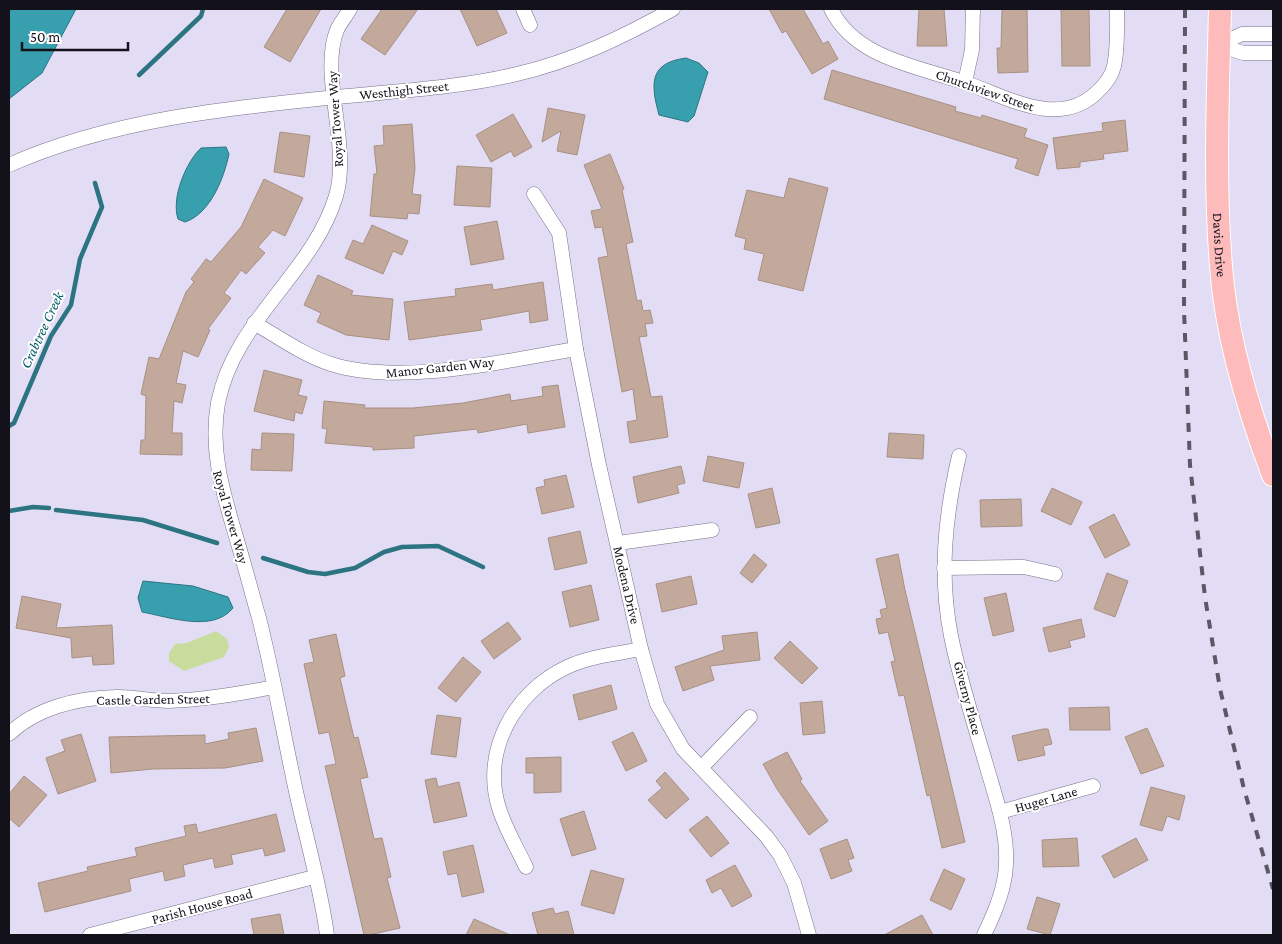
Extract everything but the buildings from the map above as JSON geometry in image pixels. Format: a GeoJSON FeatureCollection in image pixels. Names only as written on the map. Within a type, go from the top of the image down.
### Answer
{"type":"FeatureCollection","features":[{"type":"Feature","properties":{"kind":"main road","name":"Davis Drive"},"geometry":{"type":"LineString","coordinates":[[1220,9],[1220,267],[1232,339],[1263,448],[1273,474]]}},
{"type":"Feature","properties":{"kind":"street","name":"Royal Tower Way"},"geometry":{"type":"LineString","coordinates":[[327,935],[251,588],[219,481],[215,454],[215,429],[223,384],[229,364],[254,323],[320,233],[331,210],[339,186],[340,148],[332,59],[337,30],[350,9]]}},
{"type":"Feature","properties":{"kind":"street"},"geometry":{"type":"LineString","coordinates":[[523,9],[530,25]]}},
{"type":"Feature","properties":{"kind":"street","name":"Westhigh Street"},"geometry":{"type":"LineString","coordinates":[[9,165],[64,144],[135,126],[335,97],[404,91],[516,74],[551,65],[606,45],[673,9]]}},
{"type":"Feature","properties":{"kind":"street","name":"Churchview Street"},"geometry":{"type":"LineString","coordinates":[[831,9],[848,35],[889,59],[965,82],[1039,108],[1051,110],[1077,106],[1088,100],[1104,86],[1114,68],[1117,9]]}},
{"type":"Feature","properties":{"kind":"street"},"geometry":{"type":"LineString","coordinates":[[965,82],[972,50],[972,9]]}},
{"type":"Feature","properties":{"kind":"street"},"geometry":{"type":"LineString","coordinates":[[1219,45],[1242,34],[1273,34]]}},
{"type":"Feature","properties":{"kind":"street"},"geometry":{"type":"LineString","coordinates":[[1219,45],[1243,53],[1273,53]]}},
{"type":"Feature","properties":{"kind":"street","name":"Modena Drive"},"geometry":{"type":"LineString","coordinates":[[534,194],[559,233],[576,349],[599,464],[650,686],[665,722],[683,749],[766,836],[780,855],[794,883],[809,935]]}},
{"type":"Feature","properties":{"kind":"street","name":"Manor Garden Way"},"geometry":{"type":"LineString","coordinates":[[254,323],[310,356],[331,364],[368,373],[404,373],[445,369],[576,349]]}},
{"type":"Feature","properties":{"kind":"street","name":"Giverny Place"},"geometry":{"type":"LineString","coordinates":[[960,456],[948,507],[944,568],[952,638],[1000,812],[1005,844],[1005,876],[996,907],[984,935]]}},
{"type":"Feature","properties":{"kind":"street"},"geometry":{"type":"LineString","coordinates":[[618,543],[712,530]]}},
{"type":"Feature","properties":{"kind":"street"},"geometry":{"type":"LineString","coordinates":[[944,568],[1024,567],[1055,574]]}},
{"type":"Feature","properties":{"kind":"street"},"geometry":{"type":"LineString","coordinates":[[526,867],[498,808],[495,787],[498,747],[508,721],[521,701],[536,686],[551,676],[582,661],[641,649]]}},
{"type":"Feature","properties":{"kind":"street","name":"Castle Garden Street"},"geometry":{"type":"LineString","coordinates":[[9,734],[32,716],[80,701],[115,697],[167,701],[214,698],[274,687]]}},
{"type":"Feature","properties":{"kind":"street"},"geometry":{"type":"LineString","coordinates":[[701,768],[750,717]]}},
{"type":"Feature","properties":{"kind":"street","name":"Huger Lane"},"geometry":{"type":"LineString","coordinates":[[1000,812],[1093,786]]}},
{"type":"Feature","properties":{"kind":"street","name":"Parish House Road"},"geometry":{"type":"LineString","coordinates":[[90,935],[314,876]]}},
{"type":"Feature","properties":{"kind":"green space"},"geometry":{"type":"Polygon","coordinates":[[[216,631],[227,639],[229,647],[224,657],[184,671],[169,661],[169,653],[175,644],[187,643],[216,631]]]}},
{"type":"Feature","properties":{"kind":"water"},"geometry":{"type":"Polygon","coordinates":[[[9,9],[76,9],[42,73],[9,99],[9,9]]]}},
{"type":"Feature","properties":{"kind":"water"},"geometry":{"type":"Polygon","coordinates":[[[686,58],[699,63],[708,72],[694,116],[688,122],[659,115],[654,94],[655,77],[659,70],[674,61],[686,58]]]}},
{"type":"Feature","properties":{"kind":"water"},"geometry":{"type":"Polygon","coordinates":[[[226,147],[229,154],[224,174],[209,203],[194,218],[185,222],[178,219],[176,210],[178,191],[185,171],[195,154],[201,148],[226,147]]]}},
{"type":"Feature","properties":{"kind":"water"},"geometry":{"type":"Polygon","coordinates":[[[143,581],[193,586],[228,597],[233,608],[224,616],[203,622],[177,620],[142,612],[138,598],[143,581]]]}},
{"type":"Feature","properties":{"kind":"waterway","name":"Crabtree Creek"},"geometry":{"type":"LineString","coordinates":[[139,75],[201,16],[203,9]]}},
{"type":"Feature","properties":{"kind":"waterway","name":"Crabtree Creek"},"geometry":{"type":"LineString","coordinates":[[9,426],[14,423],[51,336],[71,305],[80,259],[102,207],[95,183]]}},
{"type":"Feature","properties":{"kind":"waterway"},"geometry":{"type":"LineString","coordinates":[[9,511],[33,507],[49,508]]}},
{"type":"Feature","properties":{"kind":"waterway"},"geometry":{"type":"LineString","coordinates":[[56,510],[143,520],[217,543]]}},
{"type":"Feature","properties":{"kind":"waterway"},"geometry":{"type":"LineString","coordinates":[[263,558],[308,572],[325,574],[355,568],[384,552],[402,547],[438,546],[483,567]]}},
{"type":"Feature","properties":{"kind":"railway"},"geometry":{"type":"LineString","coordinates":[[1185,9],[1184,310],[1190,465],[1205,597],[1220,689],[1244,789],[1273,889]]}}]}
